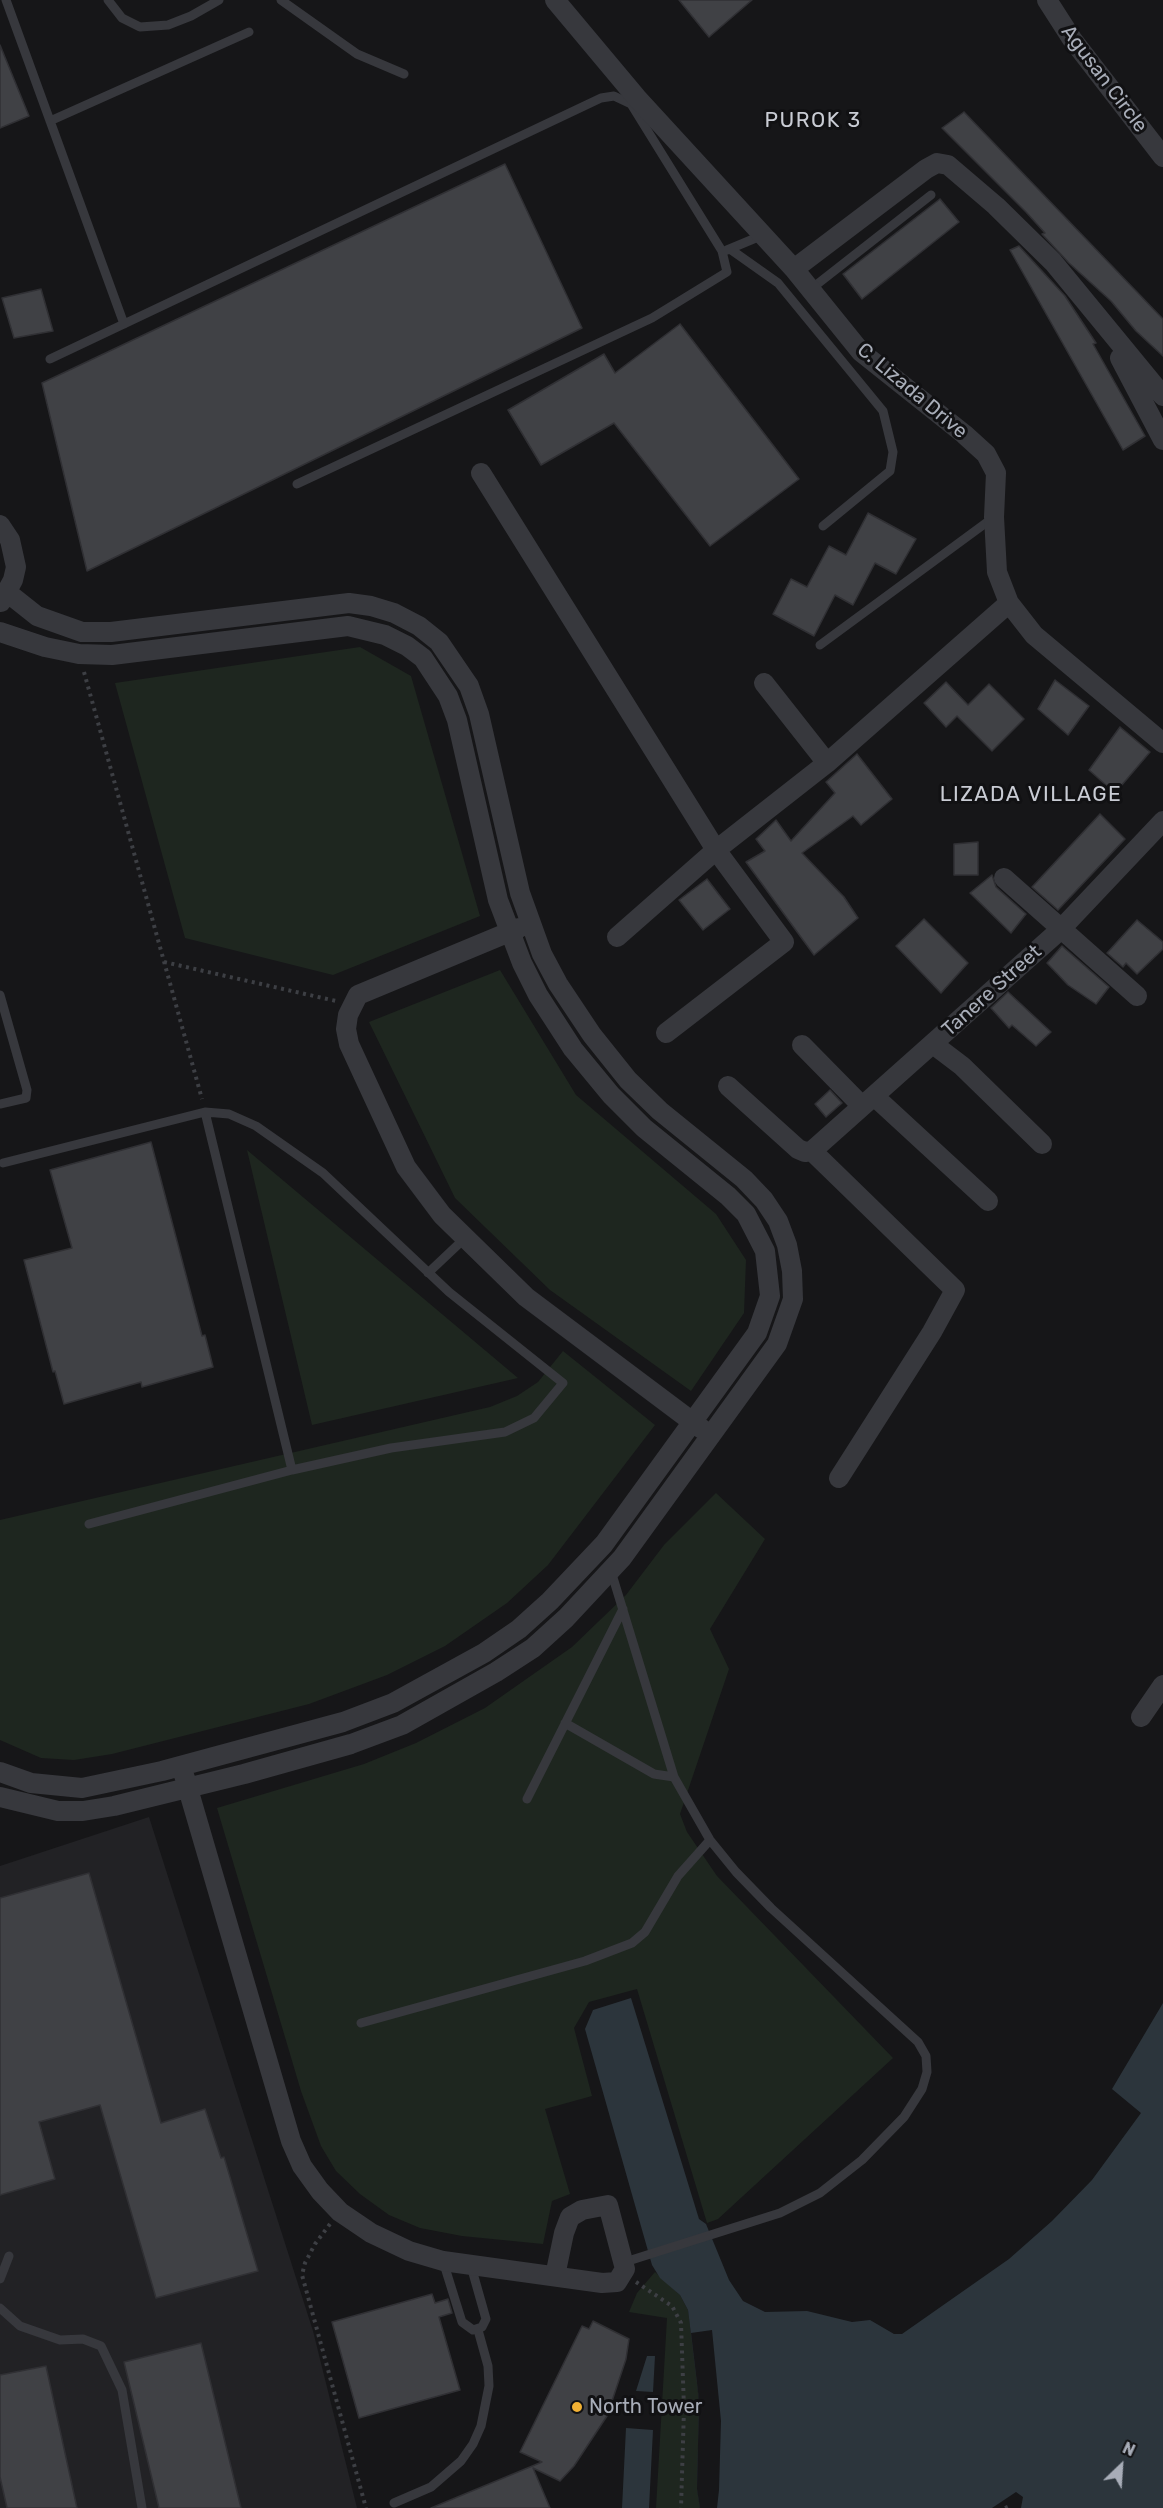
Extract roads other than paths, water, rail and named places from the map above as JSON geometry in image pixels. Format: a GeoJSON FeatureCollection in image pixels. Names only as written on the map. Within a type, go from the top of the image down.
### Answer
{"type":"FeatureCollection","features":[{"type":"Feature","properties":{"kind":"street","name":"C. Lizada Drive"},"geometry":{"type":"LineString","coordinates":[[555,0],[637,98],[794,269],[861,352],[986,454],[996,473],[994,517],[997,572],[1009,603],[1034,634],[1163,743]]}},
{"type":"Feature","properties":{"kind":"street","name":"Agusan Circle"},"geometry":{"type":"LineString","coordinates":[[1047,0],[1072,39],[1163,157]]}},
{"type":"Feature","properties":{"kind":"street"},"geometry":{"type":"LineString","coordinates":[[794,269],[926,169],[937,163],[948,165],[996,206],[1053,262],[1163,396]]}},
{"type":"Feature","properties":{"kind":"street"},"geometry":{"type":"LineString","coordinates":[[1102,323],[1163,440]]}},
{"type":"Feature","properties":{"kind":"street"},"geometry":{"type":"LineString","coordinates":[[481,473],[716,850],[784,942],[666,1033]]}},
{"type":"Feature","properties":{"kind":"street"},"geometry":{"type":"LineString","coordinates":[[0,525],[15,553],[16,567],[4,598],[37,616],[82,632],[111,632],[339,603],[371,606],[394,614],[419,626],[439,642],[469,686],[479,714],[509,851],[530,924],[558,984],[592,1035],[628,1080],[660,1111],[744,1179],[764,1200],[778,1221],[787,1245],[792,1271],[793,1299],[786,1323],[770,1353],[611,1571],[533,1648],[438,1706],[402,1725],[351,1744],[188,1788],[83,1811],[58,1810],[0,1797]]}},
{"type":"Feature","properties":{"kind":"street"},"geometry":{"type":"LineString","coordinates":[[616,937],[716,850],[827,763],[1009,603]]}},
{"type":"Feature","properties":{"kind":"street"},"geometry":{"type":"LineString","coordinates":[[0,632],[45,647],[79,654],[134,652],[323,627],[348,626],[386,635],[423,658],[448,696],[457,720],[487,855],[509,932],[538,995],[573,1049],[611,1095],[644,1128],[729,1196],[746,1214],[765,1251],[770,1296],[757,1332],[604,1544],[580,1572],[519,1629],[484,1653],[436,1682],[353,1719],[288,1739],[182,1766],[82,1788],[31,1783],[0,1772]]}},
{"type":"Feature","properties":{"kind":"street"},"geometry":{"type":"LineString","coordinates":[[764,683],[827,763]]}},
{"type":"Feature","properties":{"kind":"street","name":"Tanere Street"},"geometry":{"type":"LineString","coordinates":[[812,1151],[1060,930],[1163,821]]}},
{"type":"Feature","properties":{"kind":"street"},"geometry":{"type":"LineString","coordinates":[[487,855],[509,851]]}},
{"type":"Feature","properties":{"kind":"street"},"geometry":{"type":"LineString","coordinates":[[1004,878],[1137,996]]}},
{"type":"Feature","properties":{"kind":"street"},"geometry":{"type":"LineString","coordinates":[[530,924],[358,995],[352,1005],[346,1029],[350,1044],[393,1143],[422,1190],[464,1239],[526,1297],[711,1436]]}},
{"type":"Feature","properties":{"kind":"street"},"geometry":{"type":"LineString","coordinates":[[933,1044],[962,1066],[1042,1144]]}},
{"type":"Feature","properties":{"kind":"street"},"geometry":{"type":"LineString","coordinates":[[802,1045],[988,1202]]}},
{"type":"Feature","properties":{"kind":"street"},"geometry":{"type":"LineString","coordinates":[[728,1086],[798,1149],[805,1152],[812,1151],[955,1290],[932,1332],[839,1478]]}},
{"type":"Feature","properties":{"kind":"street"},"geometry":{"type":"LineString","coordinates":[[1142,1717],[1163,1685]]}},
{"type":"Feature","properties":{"kind":"street"},"geometry":{"type":"LineString","coordinates":[[182,1766],[291,2141],[302,2166],[339,2212],[371,2233],[409,2251],[471,2266],[610,2284],[624,2269],[608,2205],[575,2213],[566,2224],[555,2276]]}},
{"type":"Feature","properties":{"kind":"lane"},"geometry":{"type":"LineString","coordinates":[[6,0],[124,324]]}},
{"type":"Feature","properties":{"kind":"lane"},"geometry":{"type":"LineString","coordinates":[[108,0],[122,18],[140,27],[168,25],[219,0]]}},
{"type":"Feature","properties":{"kind":"lane"},"geometry":{"type":"LineString","coordinates":[[281,0],[357,54],[404,74]]}},
{"type":"Feature","properties":{"kind":"lane"},"geometry":{"type":"LineString","coordinates":[[50,121],[249,32]]}},
{"type":"Feature","properties":{"kind":"lane"},"geometry":{"type":"LineString","coordinates":[[50,359],[601,98],[614,96],[625,99],[631,105],[726,250],[778,283],[883,411],[893,452],[890,471],[823,526]]}},
{"type":"Feature","properties":{"kind":"lane"},"geometry":{"type":"LineString","coordinates":[[811,289],[931,195]]}},
{"type":"Feature","properties":{"kind":"lane"},"geometry":{"type":"LineString","coordinates":[[726,250],[763,235]]}},
{"type":"Feature","properties":{"kind":"lane"},"geometry":{"type":"LineString","coordinates":[[297,484],[652,318],[727,272],[726,250]]}},
{"type":"Feature","properties":{"kind":"lane"},"geometry":{"type":"LineString","coordinates":[[820,645],[994,517]]}},
{"type":"Feature","properties":{"kind":"lane"},"geometry":{"type":"LineString","coordinates":[[0,995],[27,1090],[26,1098],[0,1104]]}},
{"type":"Feature","properties":{"kind":"lane"},"geometry":{"type":"LineString","coordinates":[[3,1163],[205,1112],[229,1114],[256,1126],[288,1146],[323,1173],[428,1273],[503,1337],[563,1383],[534,1418],[505,1432],[391,1448],[292,1470],[89,1524]]}},
{"type":"Feature","properties":{"kind":"lane"},"geometry":{"type":"LineString","coordinates":[[205,1112],[292,1470]]}},
{"type":"Feature","properties":{"kind":"lane"},"geometry":{"type":"LineString","coordinates":[[428,1273],[464,1239]]}},
{"type":"Feature","properties":{"kind":"lane"},"geometry":{"type":"LineString","coordinates":[[611,1571],[658,1732],[674,1776],[710,1840],[736,1872],[771,1908],[918,2042],[926,2056],[927,2072],[922,2089],[903,2117],[862,2160],[803,2204],[647,2254],[624,2269]]}},
{"type":"Feature","properties":{"kind":"lane"},"geometry":{"type":"LineString","coordinates":[[527,1799],[623,1608]]}},
{"type":"Feature","properties":{"kind":"lane"},"geometry":{"type":"LineString","coordinates":[[565,1723],[654,1774],[674,1776]]}},
{"type":"Feature","properties":{"kind":"lane"},"geometry":{"type":"LineString","coordinates":[[361,2023],[585,1961],[632,1943],[650,1925],[678,1876],[710,1840]]}},
{"type":"Feature","properties":{"kind":"lane"},"geometry":{"type":"LineString","coordinates":[[0,2279],[9,2256]]}},
{"type":"Feature","properties":{"kind":"lane"},"geometry":{"type":"LineString","coordinates":[[443,2261],[462,2322],[468,2329],[478,2330]]}},
{"type":"Feature","properties":{"kind":"lane"},"geometry":{"type":"LineString","coordinates":[[471,2266],[486,2319],[478,2330]]}},
{"type":"Feature","properties":{"kind":"lane"},"geometry":{"type":"LineString","coordinates":[[0,2308],[20,2326],[60,2340],[83,2339],[101,2346],[122,2390],[142,2508]]}},
{"type":"Feature","properties":{"kind":"lane"},"geometry":{"type":"LineString","coordinates":[[393,2503],[422,2492],[447,2475],[473,2444],[482,2426],[489,2386],[488,2366],[478,2330]]}},
{"type":"Feature","properties":{"kind":"place","name":"North Tower"},"geometry":{"type":"Point","coordinates":[577,2407]}},
{"type":"Feature","properties":{"kind":"district","name":"PUROK 3"},"geometry":{"type":"Point","coordinates":[813,121]}},
{"type":"Feature","properties":{"kind":"district","name":"LIZADA VILLAGE"},"geometry":{"type":"Point","coordinates":[1031,795]}}]}
